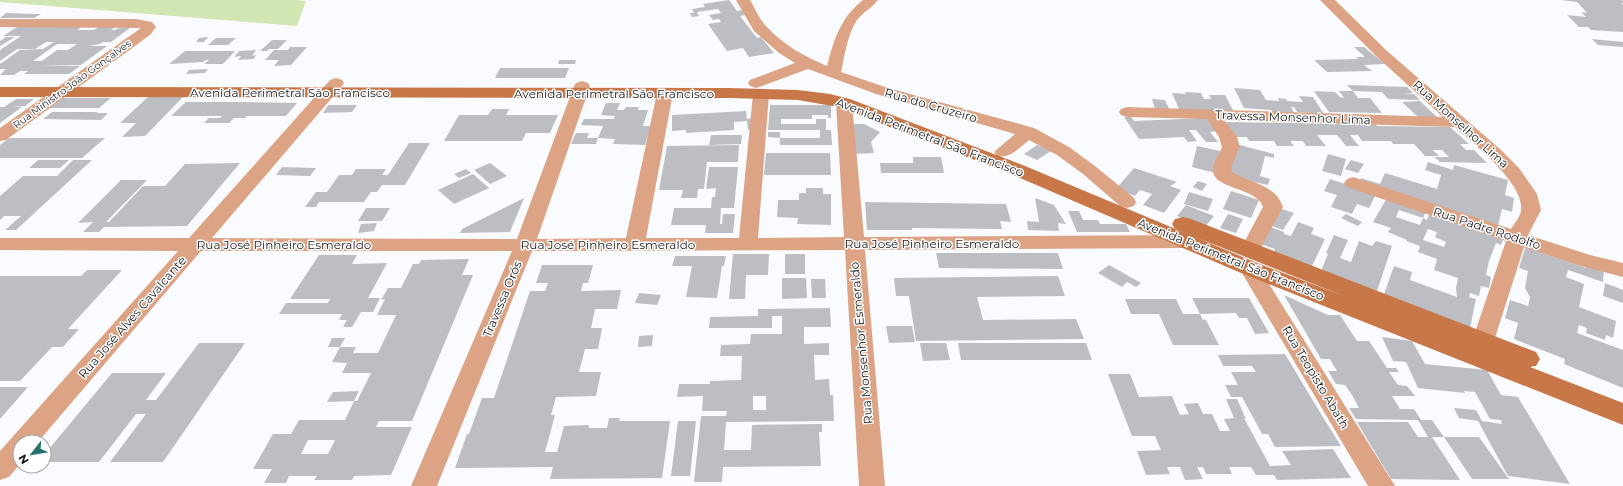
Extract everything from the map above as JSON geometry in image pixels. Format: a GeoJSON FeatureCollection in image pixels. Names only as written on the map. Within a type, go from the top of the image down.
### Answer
{"type":"FeatureCollection","features":[{"type":"Feature","properties":{"kind":"main road","name":"Avenida Perimetral São Francisco"},"geometry":{"type":"LineString","coordinates":[[0,83],[64,88]]}},
{"type":"Feature","properties":{"kind":"main road","name":"Avenida Perimetral São Francisco"},"geometry":{"type":"LineString","coordinates":[[581,89],[665,93],[817,87],[859,96],[1215,236],[1250,259],[1623,414]]}},
{"type":"Feature","properties":{"kind":"main road","name":"Avenida Perimetral São Francisco"},"geometry":{"type":"LineString","coordinates":[[0,92],[64,88],[758,89],[815,96],[844,103],[922,132],[996,161],[1189,242],[1250,259],[1483,342],[1623,398]]}},
{"type":"Feature","properties":{"kind":"street","name":"Rua do Cruzeiro"},"geometry":{"type":"LineString","coordinates":[[743,0],[759,28],[784,50],[807,64],[882,91],[1028,132],[1063,151],[1089,170],[1127,202]]}},
{"type":"Feature","properties":{"kind":"street"},"geometry":{"type":"LineString","coordinates":[[833,74],[843,32],[848,22],[864,5],[871,0]]}},
{"type":"Feature","properties":{"kind":"street","name":"Rua Monselhor Lima"},"geometry":{"type":"LineString","coordinates":[[1327,0],[1381,53],[1513,172],[1528,194],[1531,210],[1517,238],[1483,342]]}},
{"type":"Feature","properties":{"kind":"street","name":"Rua Ministro João Gonçalves"},"geometry":{"type":"LineString","coordinates":[[0,22],[136,23],[149,26],[145,32],[64,88],[0,136]]}},
{"type":"Feature","properties":{"kind":"street"},"geometry":{"type":"LineString","coordinates":[[748,244],[758,89],[807,64]]}},
{"type":"Feature","properties":{"kind":"street","name":"Rua José Alves Cavalcante"},"geometry":{"type":"LineString","coordinates":[[30,434],[332,88]]}},
{"type":"Feature","properties":{"kind":"street","name":"Travessa Orós"},"geometry":{"type":"LineString","coordinates":[[424,486],[525,245],[581,89]]}},
{"type":"Feature","properties":{"kind":"street"},"geometry":{"type":"LineString","coordinates":[[635,244],[665,93]]}},
{"type":"Feature","properties":{"kind":"street","name":"Rua Monsenhor Esmeraldo"},"geometry":{"type":"LineString","coordinates":[[844,103],[853,244],[872,486]]}},
{"type":"Feature","properties":{"kind":"street","name":"Travessa Monsenhor Lima"},"geometry":{"type":"LineString","coordinates":[[1127,112],[1458,122]]}},
{"type":"Feature","properties":{"kind":"street"},"geometry":{"type":"LineString","coordinates":[[1212,114],[1228,137],[1231,147],[1222,167],[1223,175],[1235,183],[1259,191],[1272,203],[1273,207],[1250,259]]}},
{"type":"Feature","properties":{"kind":"street"},"geometry":{"type":"LineString","coordinates":[[1003,152],[1028,132]]}},
{"type":"Feature","properties":{"kind":"street","name":"Rua Padre Rodolfo"},"geometry":{"type":"LineString","coordinates":[[1353,183],[1584,260],[1623,270]]}},
{"type":"Feature","properties":{"kind":"street","name":"Rua José Pinheiro Esmeraldo"},"geometry":{"type":"LineString","coordinates":[[0,244],[196,243],[525,245],[1189,242],[1215,236]]}},
{"type":"Feature","properties":{"kind":"street","name":"Rua Teopisto Abath"},"geometry":{"type":"LineString","coordinates":[[1250,259],[1382,486]]}},
{"type":"Feature","properties":{"kind":"street"},"geometry":{"type":"LineString","coordinates":[[0,469],[12,455]]}},
{"type":"Feature","properties":{"kind":"green space"},"geometry":{"type":"Polygon","coordinates":[[[0,0],[306,1],[297,26],[0,2],[0,0]]]}},
{"type":"Feature","properties":{"kind":"building"},"geometry":{"type":"Polygon","coordinates":[[[729,0],[737,11],[742,10],[746,15],[740,16],[757,38],[761,37],[774,53],[749,57],[743,48],[727,51],[708,24],[721,22],[719,19],[713,20],[709,15],[721,13],[718,9],[697,12],[699,16],[692,17],[690,13],[694,13],[692,9],[705,7],[703,4],[729,0]]]}},
{"type":"Feature","properties":{"kind":"building"},"geometry":{"type":"Polygon","coordinates":[[[1561,0],[1622,0],[1623,32],[1591,30],[1588,27],[1579,27],[1567,15],[1586,17],[1581,12],[1587,13],[1577,2],[1561,0]]]}},
{"type":"Feature","properties":{"kind":"building"},"geometry":{"type":"Polygon","coordinates":[[[6,13],[41,14],[34,18],[0,18],[6,13]]]}},
{"type":"Feature","properties":{"kind":"building"},"geometry":{"type":"Polygon","coordinates":[[[17,27],[82,27],[77,30],[94,30],[99,27],[115,27],[111,30],[130,28],[111,42],[103,42],[89,46],[107,46],[81,65],[35,66],[80,66],[69,74],[24,74],[28,71],[20,71],[14,75],[0,75],[6,69],[0,69],[0,64],[20,50],[43,49],[54,42],[46,42],[35,49],[17,49],[0,61],[0,50],[21,36],[3,36],[17,27]],[[57,44],[33,61],[42,61],[57,50],[68,50],[77,44],[57,44]]]}},
{"type":"Feature","properties":{"kind":"building"},"geometry":{"type":"Polygon","coordinates":[[[6,37],[15,37],[0,46],[0,41],[6,37]]]}},
{"type":"Feature","properties":{"kind":"building"},"geometry":{"type":"Polygon","coordinates":[[[208,37],[204,42],[196,42],[199,38],[208,37]]]}},
{"type":"Feature","properties":{"kind":"building"},"geometry":{"type":"Polygon","coordinates":[[[216,38],[236,38],[228,45],[208,45],[216,38]]]}},
{"type":"Feature","properties":{"kind":"building"},"geometry":{"type":"Polygon","coordinates":[[[1592,39],[1623,42],[1623,47],[1598,45],[1592,39]]]}},
{"type":"Feature","properties":{"kind":"building"},"geometry":{"type":"Polygon","coordinates":[[[272,40],[287,40],[278,49],[260,51],[272,40]]]}},
{"type":"Feature","properties":{"kind":"building"},"geometry":{"type":"Polygon","coordinates":[[[290,47],[307,47],[291,65],[274,66],[279,60],[265,60],[274,50],[288,50],[290,47]]]}},
{"type":"Feature","properties":{"kind":"building"},"geometry":{"type":"Polygon","coordinates":[[[1354,47],[1364,47],[1385,64],[1364,65],[1372,71],[1327,72],[1314,60],[1358,59],[1356,57],[1365,57],[1354,47]]]}},
{"type":"Feature","properties":{"kind":"building"},"geometry":{"type":"Polygon","coordinates":[[[256,50],[252,56],[256,55],[254,59],[238,60],[241,56],[234,57],[239,51],[256,50]]]}},
{"type":"Feature","properties":{"kind":"building"},"geometry":{"type":"Polygon","coordinates":[[[185,51],[235,51],[223,64],[204,64],[209,60],[206,60],[203,62],[169,64],[185,51]]]}},
{"type":"Feature","properties":{"kind":"building"},"geometry":{"type":"Polygon","coordinates":[[[559,60],[576,60],[575,64],[558,64],[559,60]]]}},
{"type":"Feature","properties":{"kind":"building"},"geometry":{"type":"Polygon","coordinates":[[[500,68],[569,68],[565,78],[495,78],[500,68]]]}},
{"type":"Feature","properties":{"kind":"building"},"geometry":{"type":"Polygon","coordinates":[[[208,69],[205,73],[186,74],[189,70],[208,69]]]}},
{"type":"Feature","properties":{"kind":"building"},"geometry":{"type":"Polygon","coordinates":[[[1347,85],[1407,87],[1413,93],[1403,93],[1414,94],[1420,100],[1388,99],[1382,92],[1353,91],[1347,85]]]}},
{"type":"Feature","properties":{"kind":"building"},"geometry":{"type":"Polygon","coordinates":[[[1234,88],[1260,90],[1266,100],[1279,101],[1278,98],[1286,99],[1287,101],[1303,102],[1299,96],[1313,97],[1324,114],[1297,112],[1294,107],[1291,107],[1295,114],[1244,108],[1234,88]]]}},
{"type":"Feature","properties":{"kind":"building"},"geometry":{"type":"Polygon","coordinates":[[[1314,91],[1335,92],[1340,97],[1344,98],[1339,91],[1353,91],[1358,98],[1370,98],[1382,113],[1329,112],[1314,91]]]}},
{"type":"Feature","properties":{"kind":"building"},"geometry":{"type":"Polygon","coordinates":[[[1185,92],[1201,93],[1204,99],[1211,99],[1209,95],[1225,95],[1234,112],[1179,109],[1172,93],[1186,94],[1185,92]]]}},
{"type":"Feature","properties":{"kind":"building"},"geometry":{"type":"Polygon","coordinates":[[[184,96],[145,136],[122,137],[136,123],[120,123],[148,97],[184,96]]]}},
{"type":"Feature","properties":{"kind":"building"},"geometry":{"type":"Polygon","coordinates":[[[62,98],[111,98],[99,108],[49,108],[62,98]]]}},
{"type":"Feature","properties":{"kind":"building"},"geometry":{"type":"Polygon","coordinates":[[[16,99],[34,99],[25,106],[11,107],[22,107],[0,123],[0,107],[4,107],[16,99]]]}},
{"type":"Feature","properties":{"kind":"building"},"geometry":{"type":"Polygon","coordinates":[[[1152,99],[1165,100],[1169,109],[1155,109],[1152,99]]]}},
{"type":"Feature","properties":{"kind":"building"},"geometry":{"type":"Polygon","coordinates":[[[1420,101],[1438,118],[1419,118],[1402,102],[1420,101]]]}},
{"type":"Feature","properties":{"kind":"building"},"geometry":{"type":"Polygon","coordinates":[[[186,102],[297,103],[286,116],[247,116],[245,118],[234,118],[229,123],[204,123],[209,118],[220,118],[222,116],[171,116],[186,102]]]}},
{"type":"Feature","properties":{"kind":"building"},"geometry":{"type":"Polygon","coordinates":[[[606,103],[620,103],[617,110],[624,110],[626,107],[639,107],[638,110],[648,110],[643,126],[651,126],[645,145],[613,144],[615,139],[598,138],[603,126],[581,125],[584,119],[614,119],[615,116],[601,115],[606,103]]]}},
{"type":"Feature","properties":{"kind":"building"},"geometry":{"type":"Polygon","coordinates":[[[328,105],[357,105],[352,112],[323,113],[328,105]]]}},
{"type":"Feature","properties":{"kind":"building"},"geometry":{"type":"Polygon","coordinates":[[[770,105],[831,105],[831,118],[828,118],[828,115],[812,115],[812,119],[781,119],[781,124],[816,124],[816,119],[826,119],[826,130],[831,130],[832,145],[780,145],[780,138],[820,138],[820,130],[768,130],[770,105]]]}},
{"type":"Feature","properties":{"kind":"building"},"geometry":{"type":"Polygon","coordinates":[[[492,109],[509,109],[506,115],[558,115],[550,133],[526,133],[522,141],[444,141],[459,115],[488,115],[492,109]]]}},
{"type":"Feature","properties":{"kind":"building"},"geometry":{"type":"Polygon","coordinates":[[[746,111],[747,119],[753,118],[755,129],[748,130],[747,121],[734,122],[734,130],[686,133],[686,130],[672,131],[672,115],[746,111]]]}},
{"type":"Feature","properties":{"kind":"building"},"geometry":{"type":"Polygon","coordinates":[[[52,112],[108,113],[101,120],[43,119],[52,112]]]}},
{"type":"Feature","properties":{"kind":"building"},"geometry":{"type":"Polygon","coordinates":[[[1124,117],[1131,117],[1134,121],[1207,118],[1218,131],[1210,132],[1218,142],[1206,142],[1196,130],[1189,130],[1197,141],[1188,142],[1184,137],[1139,139],[1124,117]]]}},
{"type":"Feature","properties":{"kind":"building"},"geometry":{"type":"Polygon","coordinates":[[[1225,122],[1375,124],[1377,126],[1450,127],[1469,144],[1460,144],[1466,150],[1474,150],[1487,163],[1440,162],[1434,157],[1449,157],[1442,150],[1433,150],[1439,156],[1425,156],[1414,144],[1393,144],[1391,141],[1362,141],[1358,135],[1350,135],[1359,146],[1346,146],[1337,135],[1317,135],[1326,146],[1306,146],[1303,141],[1290,141],[1294,146],[1277,146],[1274,141],[1249,141],[1247,137],[1234,137],[1225,122]]]}},
{"type":"Feature","properties":{"kind":"building"},"geometry":{"type":"Polygon","coordinates":[[[852,124],[864,124],[880,132],[871,142],[874,153],[854,154],[852,124]]]}},
{"type":"Feature","properties":{"kind":"building"},"geometry":{"type":"Polygon","coordinates":[[[768,132],[780,132],[780,138],[768,137],[768,132]]]}},
{"type":"Feature","properties":{"kind":"building"},"geometry":{"type":"Polygon","coordinates":[[[576,133],[589,133],[587,138],[598,138],[596,144],[571,144],[576,133]]]}},
{"type":"Feature","properties":{"kind":"building"},"geometry":{"type":"Polygon","coordinates":[[[711,135],[742,135],[741,144],[709,145],[711,135]]]}},
{"type":"Feature","properties":{"kind":"building"},"geometry":{"type":"Polygon","coordinates":[[[9,138],[105,138],[82,158],[0,158],[0,145],[9,138]]]}},
{"type":"Feature","properties":{"kind":"building"},"geometry":{"type":"Polygon","coordinates":[[[409,143],[430,143],[405,185],[382,185],[377,192],[371,192],[364,202],[319,202],[316,207],[305,207],[316,192],[327,192],[339,175],[352,175],[356,169],[386,169],[382,175],[388,175],[409,143]]]}},
{"type":"Feature","properties":{"kind":"building"},"geometry":{"type":"Polygon","coordinates":[[[1236,144],[1274,154],[1274,158],[1265,156],[1260,176],[1270,179],[1268,185],[1228,176],[1236,144]]]}},
{"type":"Feature","properties":{"kind":"building"},"geometry":{"type":"Polygon","coordinates":[[[739,145],[738,162],[707,162],[704,189],[698,189],[697,198],[681,198],[683,190],[659,190],[667,146],[739,145]]]}},
{"type":"Feature","properties":{"kind":"building"},"geometry":{"type":"Polygon","coordinates":[[[1037,145],[1051,151],[1037,160],[1024,154],[1037,145]]]}},
{"type":"Feature","properties":{"kind":"building"},"geometry":{"type":"Polygon","coordinates":[[[1197,146],[1220,151],[1215,173],[1192,167],[1197,146]]]}},
{"type":"Feature","properties":{"kind":"building"},"geometry":{"type":"Polygon","coordinates":[[[766,153],[830,153],[831,175],[764,175],[766,153]]]}},
{"type":"Feature","properties":{"kind":"building"},"geometry":{"type":"Polygon","coordinates":[[[1328,154],[1346,159],[1341,176],[1322,171],[1328,154]]]}},
{"type":"Feature","properties":{"kind":"building"},"geometry":{"type":"Polygon","coordinates":[[[913,157],[941,157],[944,173],[881,173],[880,163],[913,163],[913,157]]]}},
{"type":"Feature","properties":{"kind":"building"},"geometry":{"type":"Polygon","coordinates":[[[38,160],[69,160],[60,168],[29,168],[38,160]]]}},
{"type":"Feature","properties":{"kind":"building"},"geometry":{"type":"Polygon","coordinates":[[[73,160],[92,160],[16,230],[5,230],[21,216],[4,216],[0,220],[0,196],[23,176],[57,176],[73,160]]]}},
{"type":"Feature","properties":{"kind":"building"},"geometry":{"type":"Polygon","coordinates":[[[1351,160],[1364,164],[1358,173],[1345,169],[1351,160]]]}},
{"type":"Feature","properties":{"kind":"building"},"geometry":{"type":"Polygon","coordinates":[[[1428,162],[1453,170],[1454,165],[1508,180],[1505,195],[1514,198],[1512,212],[1502,209],[1498,226],[1359,182],[1361,178],[1380,184],[1385,173],[1437,189],[1441,175],[1425,170],[1428,162]]]}},
{"type":"Feature","properties":{"kind":"building"},"geometry":{"type":"Polygon","coordinates":[[[240,163],[187,226],[104,227],[99,232],[83,232],[93,222],[78,223],[121,180],[147,180],[106,222],[109,222],[143,186],[165,186],[185,164],[240,163]]]}},
{"type":"Feature","properties":{"kind":"building"},"geometry":{"type":"Polygon","coordinates":[[[490,163],[507,176],[490,184],[474,170],[490,163]]]}},
{"type":"Feature","properties":{"kind":"building"},"geometry":{"type":"Polygon","coordinates":[[[282,167],[316,168],[310,176],[276,175],[282,167]]]}},
{"type":"Feature","properties":{"kind":"building"},"geometry":{"type":"Polygon","coordinates":[[[709,167],[738,167],[734,208],[721,208],[720,224],[722,224],[723,214],[735,214],[733,233],[705,233],[706,225],[671,225],[674,208],[711,208],[712,197],[715,197],[716,188],[706,189],[709,167]]]}},
{"type":"Feature","properties":{"kind":"building"},"geometry":{"type":"Polygon","coordinates":[[[1134,168],[1177,182],[1170,186],[1181,190],[1164,213],[1143,205],[1152,194],[1140,190],[1135,196],[1116,189],[1134,168]]]}},
{"type":"Feature","properties":{"kind":"building"},"geometry":{"type":"Polygon","coordinates":[[[466,169],[471,173],[459,178],[454,174],[466,169]]]}},
{"type":"Feature","properties":{"kind":"building"},"geometry":{"type":"Polygon","coordinates":[[[473,174],[489,188],[454,204],[438,190],[473,174]]]}},
{"type":"Feature","properties":{"kind":"building"},"geometry":{"type":"Polygon","coordinates":[[[1330,179],[1376,194],[1369,208],[1357,204],[1352,214],[1331,207],[1337,195],[1324,191],[1330,179]]]}},
{"type":"Feature","properties":{"kind":"building"},"geometry":{"type":"Polygon","coordinates":[[[1198,181],[1207,184],[1202,191],[1193,187],[1198,181]]]}},
{"type":"Feature","properties":{"kind":"building"},"geometry":{"type":"Polygon","coordinates":[[[806,188],[823,188],[823,194],[831,194],[831,225],[797,224],[798,218],[777,217],[778,200],[799,200],[799,193],[806,193],[806,188]]]}},
{"type":"Feature","properties":{"kind":"building"},"geometry":{"type":"Polygon","coordinates":[[[1231,191],[1259,200],[1251,218],[1223,209],[1231,191]]]}},
{"type":"Feature","properties":{"kind":"building"},"geometry":{"type":"Polygon","coordinates":[[[1189,192],[1213,199],[1208,211],[1184,204],[1189,192]]]}},
{"type":"Feature","properties":{"kind":"building"},"geometry":{"type":"Polygon","coordinates":[[[524,198],[510,232],[460,233],[462,229],[524,198]]]}},
{"type":"Feature","properties":{"kind":"building"},"geometry":{"type":"Polygon","coordinates":[[[1035,198],[1054,205],[1066,224],[1058,223],[1059,231],[1028,230],[1027,221],[1039,222],[1035,198]]]}},
{"type":"Feature","properties":{"kind":"building"},"geometry":{"type":"Polygon","coordinates":[[[1387,198],[1426,211],[1423,218],[1427,220],[1430,212],[1504,237],[1501,245],[1496,243],[1489,261],[1486,275],[1491,277],[1489,288],[1481,286],[1479,296],[1470,293],[1469,297],[1476,299],[1470,328],[1383,297],[1394,266],[1412,272],[1410,280],[1457,297],[1456,288],[1458,278],[1434,270],[1437,259],[1418,252],[1420,246],[1388,232],[1391,228],[1373,222],[1387,198]],[[1399,210],[1396,217],[1420,225],[1423,218],[1399,210]],[[1428,229],[1423,240],[1444,247],[1446,242],[1435,237],[1437,232],[1428,229]]]}},
{"type":"Feature","properties":{"kind":"building"},"geometry":{"type":"Polygon","coordinates":[[[865,202],[1006,204],[1011,222],[1000,221],[1002,229],[912,228],[912,230],[867,230],[865,202]]]}},
{"type":"Feature","properties":{"kind":"building"},"geometry":{"type":"Polygon","coordinates":[[[1186,205],[1214,216],[1204,228],[1177,216],[1186,205]]]}},
{"type":"Feature","properties":{"kind":"building"},"geometry":{"type":"Polygon","coordinates":[[[366,208],[390,208],[382,221],[358,221],[366,208]]]}},
{"type":"Feature","properties":{"kind":"building"},"geometry":{"type":"Polygon","coordinates":[[[1279,208],[1294,213],[1283,230],[1267,224],[1279,208]]]}},
{"type":"Feature","properties":{"kind":"building"},"geometry":{"type":"Polygon","coordinates":[[[1068,211],[1079,211],[1083,220],[1098,220],[1100,224],[1126,224],[1130,232],[1077,232],[1068,211]]]}},
{"type":"Feature","properties":{"kind":"building"},"geometry":{"type":"Polygon","coordinates":[[[1228,214],[1243,219],[1236,233],[1220,228],[1228,214]]]}},
{"type":"Feature","properties":{"kind":"building"},"geometry":{"type":"Polygon","coordinates":[[[1346,214],[1362,222],[1358,226],[1341,218],[1346,214]]]}},
{"type":"Feature","properties":{"kind":"building"},"geometry":{"type":"Polygon","coordinates":[[[1298,222],[1314,228],[1311,234],[1325,239],[1311,268],[1273,254],[1275,249],[1258,243],[1268,226],[1291,236],[1298,222]]]}},
{"type":"Feature","properties":{"kind":"building"},"geometry":{"type":"Polygon","coordinates":[[[377,223],[374,231],[358,233],[361,224],[377,223]]]}},
{"type":"Feature","properties":{"kind":"building"},"geometry":{"type":"Polygon","coordinates":[[[1334,235],[1348,240],[1340,258],[1351,262],[1359,241],[1372,246],[1376,241],[1392,246],[1377,291],[1321,271],[1328,254],[1326,253],[1334,235]]]}},
{"type":"Feature","properties":{"kind":"building"},"geometry":{"type":"Polygon","coordinates":[[[1526,245],[1542,253],[1586,268],[1586,265],[1604,270],[1603,282],[1568,270],[1566,277],[1584,284],[1579,307],[1616,321],[1613,338],[1606,335],[1605,340],[1586,333],[1587,328],[1579,325],[1577,333],[1623,350],[1623,388],[1564,364],[1565,359],[1514,339],[1518,323],[1505,318],[1510,300],[1528,306],[1530,297],[1525,288],[1528,271],[1519,268],[1526,245]]]}},
{"type":"Feature","properties":{"kind":"building"},"geometry":{"type":"Polygon","coordinates":[[[936,253],[1058,253],[1063,269],[939,268],[936,253]]]}},
{"type":"Feature","properties":{"kind":"building"},"geometry":{"type":"Polygon","coordinates":[[[733,254],[769,254],[768,275],[746,275],[745,299],[729,299],[733,254]]]}},
{"type":"Feature","properties":{"kind":"building"},"geometry":{"type":"Polygon","coordinates":[[[785,254],[805,254],[805,274],[785,274],[785,254]]]}},
{"type":"Feature","properties":{"kind":"building"},"geometry":{"type":"Polygon","coordinates":[[[319,255],[357,255],[352,264],[387,263],[368,298],[380,298],[373,312],[361,312],[352,327],[343,327],[347,320],[339,320],[342,314],[279,314],[286,303],[328,303],[330,299],[290,299],[319,255]]]}},
{"type":"Feature","properties":{"kind":"building"},"geometry":{"type":"Polygon","coordinates":[[[675,256],[726,256],[724,266],[722,266],[717,298],[686,297],[692,266],[672,266],[675,256]]]}},
{"type":"Feature","properties":{"kind":"building"},"geometry":{"type":"Polygon","coordinates":[[[469,259],[462,275],[473,275],[412,421],[379,421],[376,427],[412,427],[391,475],[354,476],[352,480],[314,480],[317,476],[289,476],[286,483],[264,483],[272,469],[253,469],[273,434],[291,434],[299,420],[345,420],[354,401],[357,401],[371,373],[342,373],[347,363],[332,362],[340,347],[356,347],[353,353],[378,353],[396,315],[377,315],[385,299],[381,300],[388,288],[401,288],[413,264],[419,264],[421,260],[469,259]],[[308,440],[301,454],[328,454],[335,440],[308,440]]]}},
{"type":"Feature","properties":{"kind":"building"},"geometry":{"type":"Polygon","coordinates":[[[542,265],[593,265],[588,283],[583,283],[581,291],[621,290],[617,309],[595,309],[591,328],[602,328],[598,349],[585,349],[579,372],[601,372],[596,396],[556,397],[551,415],[555,415],[545,452],[557,452],[564,426],[589,425],[589,428],[607,428],[609,418],[620,418],[619,421],[670,421],[662,478],[550,479],[553,467],[455,468],[482,398],[494,398],[530,291],[545,291],[548,283],[536,283],[542,265]]]}},
{"type":"Feature","properties":{"kind":"building"},"geometry":{"type":"Polygon","coordinates":[[[1109,265],[1141,283],[1136,287],[1127,282],[1122,287],[1098,273],[1109,265]]]}},
{"type":"Feature","properties":{"kind":"building"},"geometry":{"type":"Polygon","coordinates":[[[87,270],[122,270],[68,329],[79,329],[63,347],[52,347],[20,381],[0,381],[0,276],[81,276],[87,270]]]}},
{"type":"Feature","properties":{"kind":"building"},"geometry":{"type":"Polygon","coordinates":[[[1058,276],[1065,296],[977,297],[983,320],[1076,319],[1084,339],[916,341],[909,296],[896,296],[894,278],[1058,276]]]}},
{"type":"Feature","properties":{"kind":"building"},"geometry":{"type":"Polygon","coordinates":[[[782,278],[806,278],[807,298],[782,299],[782,278]]]}},
{"type":"Feature","properties":{"kind":"building"},"geometry":{"type":"Polygon","coordinates":[[[811,279],[825,279],[826,298],[812,298],[811,279]]]}},
{"type":"Feature","properties":{"kind":"building"},"geometry":{"type":"Polygon","coordinates":[[[1605,283],[1623,290],[1623,303],[1603,296],[1605,283]]]}},
{"type":"Feature","properties":{"kind":"building"},"geometry":{"type":"Polygon","coordinates":[[[639,293],[661,295],[657,305],[635,303],[639,293]]]}},
{"type":"Feature","properties":{"kind":"building"},"geometry":{"type":"Polygon","coordinates":[[[1284,295],[1328,315],[1340,315],[1357,341],[1369,341],[1387,368],[1396,368],[1399,372],[1389,372],[1398,385],[1407,386],[1415,396],[1392,396],[1400,409],[1414,409],[1421,420],[1432,420],[1444,437],[1432,437],[1460,480],[1391,479],[1357,422],[1408,422],[1418,437],[1428,437],[1418,420],[1356,419],[1349,408],[1359,408],[1352,395],[1345,385],[1336,384],[1328,371],[1337,371],[1330,359],[1321,359],[1284,295]]]}},
{"type":"Feature","properties":{"kind":"building"},"geometry":{"type":"Polygon","coordinates":[[[1192,298],[1249,298],[1269,333],[1255,334],[1247,318],[1239,318],[1236,313],[1200,314],[1192,298]]]}},
{"type":"Feature","properties":{"kind":"building"},"geometry":{"type":"Polygon","coordinates":[[[1125,299],[1176,299],[1183,314],[1200,314],[1203,320],[1206,320],[1219,345],[1173,345],[1159,314],[1131,314],[1125,299]]]}},
{"type":"Feature","properties":{"kind":"building"},"geometry":{"type":"Polygon","coordinates":[[[830,308],[831,327],[804,327],[804,344],[829,343],[829,355],[814,355],[815,380],[829,379],[830,395],[833,395],[834,421],[726,422],[724,450],[751,450],[752,425],[822,424],[822,432],[819,432],[821,466],[723,467],[722,482],[694,482],[701,416],[726,416],[727,411],[702,411],[703,396],[677,397],[679,384],[710,384],[710,381],[741,380],[742,356],[720,356],[721,345],[750,344],[751,334],[782,334],[782,316],[772,316],[772,328],[709,328],[710,317],[758,316],[758,309],[830,308]],[[753,396],[753,410],[766,410],[766,396],[753,396]]]}},
{"type":"Feature","properties":{"kind":"building"},"geometry":{"type":"Polygon","coordinates":[[[886,326],[912,326],[915,342],[889,343],[886,326]]]}},
{"type":"Feature","properties":{"kind":"building"},"geometry":{"type":"Polygon","coordinates":[[[653,335],[652,346],[638,347],[639,336],[653,335]]]}},
{"type":"Feature","properties":{"kind":"building"},"geometry":{"type":"Polygon","coordinates":[[[1382,337],[1412,341],[1425,364],[1487,370],[1501,395],[1518,397],[1570,484],[1508,476],[1478,421],[1459,418],[1454,408],[1476,410],[1482,421],[1502,424],[1501,420],[1490,419],[1475,392],[1464,391],[1465,393],[1418,388],[1406,362],[1393,361],[1382,337]]]}},
{"type":"Feature","properties":{"kind":"building"},"geometry":{"type":"Polygon","coordinates":[[[332,338],[345,338],[340,347],[328,347],[332,338]]]}},
{"type":"Feature","properties":{"kind":"building"},"geometry":{"type":"Polygon","coordinates":[[[199,343],[245,343],[163,462],[110,462],[146,414],[136,414],[99,462],[52,462],[52,445],[112,373],[166,373],[146,400],[156,400],[199,343]]]}},
{"type":"Feature","properties":{"kind":"building"},"geometry":{"type":"Polygon","coordinates":[[[920,343],[946,343],[950,360],[923,361],[920,343]]]}},
{"type":"Feature","properties":{"kind":"building"},"geometry":{"type":"Polygon","coordinates":[[[958,343],[1086,343],[1092,360],[961,360],[958,343]]]}},
{"type":"Feature","properties":{"kind":"building"},"geometry":{"type":"Polygon","coordinates":[[[1285,354],[1341,446],[1275,447],[1268,434],[1262,434],[1242,397],[1231,397],[1225,385],[1238,385],[1231,372],[1256,372],[1252,366],[1223,366],[1218,355],[1285,354]]]}},
{"type":"Feature","properties":{"kind":"building"},"geometry":{"type":"Polygon","coordinates":[[[1108,374],[1130,374],[1139,397],[1172,396],[1180,415],[1189,414],[1184,404],[1198,403],[1203,414],[1212,414],[1220,431],[1230,431],[1224,419],[1234,418],[1226,399],[1237,399],[1246,419],[1244,418],[1270,466],[1291,465],[1282,451],[1333,449],[1351,478],[1277,480],[1274,475],[1256,475],[1251,467],[1229,467],[1232,474],[1206,474],[1203,467],[1197,467],[1203,479],[1185,480],[1180,467],[1167,467],[1170,474],[1146,475],[1137,451],[1161,450],[1155,436],[1132,436],[1108,374]]]}},
{"type":"Feature","properties":{"kind":"building"},"geometry":{"type":"Polygon","coordinates":[[[0,387],[28,387],[0,419],[0,387]]]}},
{"type":"Feature","properties":{"kind":"building"},"geometry":{"type":"Polygon","coordinates":[[[359,391],[354,401],[327,402],[333,392],[359,391]]]}},
{"type":"Feature","properties":{"kind":"building"},"geometry":{"type":"Polygon","coordinates":[[[678,421],[696,421],[690,476],[671,476],[678,421]]]}},
{"type":"Feature","properties":{"kind":"building"},"geometry":{"type":"Polygon","coordinates":[[[1444,437],[1479,437],[1509,479],[1472,479],[1444,437]]]}}]}
